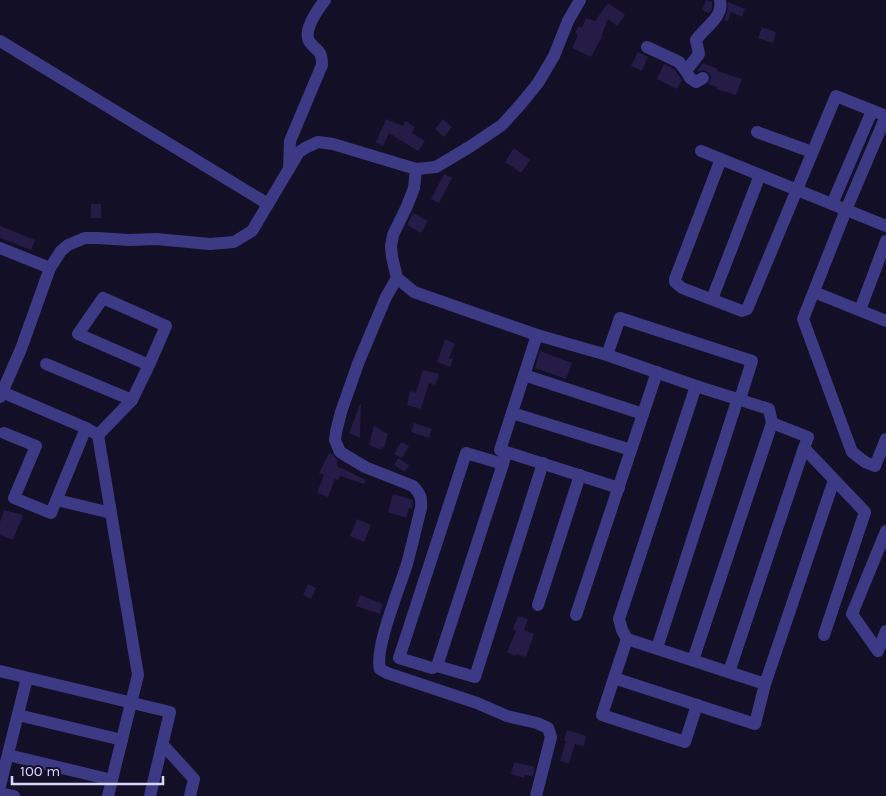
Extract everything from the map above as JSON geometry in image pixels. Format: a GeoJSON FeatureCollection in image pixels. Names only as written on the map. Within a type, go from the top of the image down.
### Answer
{"type":"FeatureCollection","features":[{"type":"Feature","properties":{"kind":"street"},"geometry":{"type":"LineString","coordinates":[[289,171],[290,141],[322,65],[320,52],[308,40],[308,33],[316,12],[325,0]]}},
{"type":"Feature","properties":{"kind":"street"},"geometry":{"type":"LineString","coordinates":[[92,432],[1,395],[21,349],[50,268],[61,251],[75,241],[85,238],[156,239],[210,244],[234,242],[252,230],[299,152],[318,142],[333,144],[416,169],[436,167],[502,125],[538,82],[554,56],[568,21],[580,0]]}},
{"type":"Feature","properties":{"kind":"street"},"geometry":{"type":"LineString","coordinates":[[686,71],[698,56],[696,40],[717,17],[721,7],[720,0]]}},
{"type":"Feature","properties":{"kind":"street"},"geometry":{"type":"LineString","coordinates":[[0,41],[268,204]]}},
{"type":"Feature","properties":{"kind":"street"},"geometry":{"type":"LineString","coordinates":[[647,47],[679,62],[690,78],[696,82],[704,78]]}},
{"type":"Feature","properties":{"kind":"street"},"geometry":{"type":"LineString","coordinates":[[720,159],[677,271],[675,282],[682,288],[739,310],[744,310],[748,307],[836,96],[886,116],[846,210],[804,319],[852,452],[865,462],[881,469],[886,439]]}},
{"type":"Feature","properties":{"kind":"street"},"geometry":{"type":"LineString","coordinates":[[832,204],[872,110]]}},
{"type":"Feature","properties":{"kind":"street"},"geometry":{"type":"LineString","coordinates":[[757,132],[812,152]]}},
{"type":"Feature","properties":{"kind":"street"},"geometry":{"type":"LineString","coordinates":[[701,151],[886,226]]}},
{"type":"Feature","properties":{"kind":"street"},"geometry":{"type":"LineString","coordinates":[[416,169],[414,188],[393,235],[391,246],[397,278],[414,292],[537,335],[607,355],[769,409],[772,423],[693,660]]}},
{"type":"Feature","properties":{"kind":"street"},"geometry":{"type":"LineString","coordinates":[[712,299],[760,175]]}},
{"type":"Feature","properties":{"kind":"street"},"geometry":{"type":"LineString","coordinates":[[860,310],[881,270],[886,241]]}},
{"type":"Feature","properties":{"kind":"street"},"geometry":{"type":"LineString","coordinates":[[0,248],[50,268]]}},
{"type":"Feature","properties":{"kind":"street"},"geometry":{"type":"LineString","coordinates":[[397,278],[386,297],[359,361],[341,412],[335,440],[340,452],[365,467],[413,486],[422,499],[406,566],[380,648],[380,668],[387,673],[477,703],[506,716],[537,723],[548,728],[551,737],[536,796]]}},
{"type":"Feature","properties":{"kind":"street"},"geometry":{"type":"LineString","coordinates":[[814,292],[886,321]]}},
{"type":"Feature","properties":{"kind":"street"},"geometry":{"type":"LineString","coordinates":[[4,433],[36,446],[14,498],[51,513],[92,432],[132,400],[149,365],[166,326],[103,298],[78,334],[149,365]]}},
{"type":"Feature","properties":{"kind":"street"},"geometry":{"type":"LineString","coordinates":[[607,355],[620,318],[752,361],[657,648]]}},
{"type":"Feature","properties":{"kind":"street"},"geometry":{"type":"LineString","coordinates":[[437,666],[504,458],[500,450],[537,335]]}},
{"type":"Feature","properties":{"kind":"street"},"geometry":{"type":"LineString","coordinates":[[46,364],[132,400]]}},
{"type":"Feature","properties":{"kind":"street"},"geometry":{"type":"LineString","coordinates":[[576,615],[658,372]]}},
{"type":"Feature","properties":{"kind":"street"},"geometry":{"type":"LineString","coordinates":[[524,375],[643,414]]}},
{"type":"Feature","properties":{"kind":"street"},"geometry":{"type":"LineString","coordinates":[[696,386],[619,619],[627,639],[765,684]]}},
{"type":"Feature","properties":{"kind":"street"},"geometry":{"type":"LineString","coordinates":[[512,413],[631,450]]}},
{"type":"Feature","properties":{"kind":"street"},"geometry":{"type":"LineString","coordinates":[[729,672],[808,438],[772,423]]}},
{"type":"Feature","properties":{"kind":"street"},"geometry":{"type":"LineString","coordinates":[[92,432],[111,513],[138,675],[108,796]]}},
{"type":"Feature","properties":{"kind":"street"},"geometry":{"type":"LineString","coordinates":[[804,448],[865,512],[824,636]]}},
{"type":"Feature","properties":{"kind":"street"},"geometry":{"type":"LineString","coordinates":[[544,464],[475,677],[437,666],[432,668],[399,658],[466,453],[544,464],[619,488]]}},
{"type":"Feature","properties":{"kind":"street"},"geometry":{"type":"LineString","coordinates":[[538,605],[580,475]]}},
{"type":"Feature","properties":{"kind":"street"},"geometry":{"type":"LineString","coordinates":[[614,678],[754,724],[765,684],[834,480]]}},
{"type":"Feature","properties":{"kind":"street"},"geometry":{"type":"LineString","coordinates":[[57,500],[111,513]]}},
{"type":"Feature","properties":{"kind":"street"},"geometry":{"type":"LineString","coordinates":[[886,531],[852,614],[878,652],[886,631]]}},
{"type":"Feature","properties":{"kind":"street"},"geometry":{"type":"LineString","coordinates":[[627,639],[602,715],[685,742],[697,705]]}},
{"type":"Feature","properties":{"kind":"street"},"geometry":{"type":"LineString","coordinates":[[0,671],[170,712],[150,796]]}},
{"type":"Feature","properties":{"kind":"street"},"geometry":{"type":"LineString","coordinates":[[14,796],[0,785],[27,678]]}},
{"type":"Feature","properties":{"kind":"street"},"geometry":{"type":"LineString","coordinates":[[18,715],[122,740]]}},
{"type":"Feature","properties":{"kind":"street"},"geometry":{"type":"LineString","coordinates":[[163,745],[194,778],[190,796]]}},
{"type":"Feature","properties":{"kind":"street"},"geometry":{"type":"LineString","coordinates":[[8,755],[112,780]]}},
{"type":"Feature","properties":{"kind":"building"},"geometry":{"type":"Polygon","coordinates":[[[706,0],[712,2],[712,9],[709,13],[702,10],[706,0]]]}},
{"type":"Feature","properties":{"kind":"building"},"geometry":{"type":"Polygon","coordinates":[[[728,2],[745,9],[742,17],[731,12],[728,21],[724,20],[728,2]]]}},
{"type":"Feature","properties":{"kind":"building"},"geometry":{"type":"Polygon","coordinates":[[[608,3],[625,15],[617,26],[608,19],[602,37],[591,57],[572,48],[578,35],[575,33],[579,26],[582,28],[586,18],[595,21],[608,3]]]}},
{"type":"Feature","properties":{"kind":"building"},"geometry":{"type":"Polygon","coordinates":[[[762,27],[776,32],[773,43],[758,38],[762,27]]]}},
{"type":"Feature","properties":{"kind":"building"},"geometry":{"type":"Polygon","coordinates":[[[638,52],[648,57],[642,71],[631,66],[638,52]]]}},
{"type":"Feature","properties":{"kind":"building"},"geometry":{"type":"Polygon","coordinates":[[[703,63],[718,69],[717,71],[742,79],[736,95],[716,89],[717,87],[708,84],[711,79],[710,74],[704,70],[696,72],[703,63]]]}},
{"type":"Feature","properties":{"kind":"building"},"geometry":{"type":"Polygon","coordinates":[[[664,64],[674,69],[682,80],[677,89],[657,79],[664,64]]]}},
{"type":"Feature","properties":{"kind":"building"},"geometry":{"type":"Polygon","coordinates":[[[386,119],[403,126],[406,121],[415,127],[412,133],[425,141],[418,151],[389,133],[383,146],[376,142],[386,119]]]}},
{"type":"Feature","properties":{"kind":"building"},"geometry":{"type":"Polygon","coordinates":[[[443,119],[452,127],[444,137],[435,129],[443,119]]]}},
{"type":"Feature","properties":{"kind":"building"},"geometry":{"type":"Polygon","coordinates":[[[514,148],[530,160],[521,173],[505,162],[514,148]]]}},
{"type":"Feature","properties":{"kind":"building"},"geometry":{"type":"Polygon","coordinates":[[[444,174],[452,178],[439,203],[431,199],[444,174]]]}},
{"type":"Feature","properties":{"kind":"building"},"geometry":{"type":"Polygon","coordinates":[[[91,204],[101,204],[101,218],[91,218],[91,204]]]}},
{"type":"Feature","properties":{"kind":"building"},"geometry":{"type":"Polygon","coordinates":[[[413,213],[428,221],[421,233],[407,225],[413,213]]]}},
{"type":"Feature","properties":{"kind":"building"},"geometry":{"type":"Polygon","coordinates":[[[0,226],[35,240],[31,250],[0,238],[0,226]]]}},
{"type":"Feature","properties":{"kind":"building"},"geometry":{"type":"Polygon","coordinates":[[[445,339],[455,344],[449,358],[453,359],[450,367],[437,362],[445,339]]]}},
{"type":"Feature","properties":{"kind":"building"},"geometry":{"type":"Polygon","coordinates":[[[540,351],[572,363],[566,379],[535,368],[540,351]]]}},
{"type":"Feature","properties":{"kind":"building"},"geometry":{"type":"Polygon","coordinates":[[[423,370],[439,374],[435,385],[429,383],[421,409],[407,405],[410,391],[416,393],[423,370]]]}},
{"type":"Feature","properties":{"kind":"building"},"geometry":{"type":"Polygon","coordinates":[[[361,404],[360,438],[349,433],[361,404]]]}},
{"type":"Feature","properties":{"kind":"building"},"geometry":{"type":"Polygon","coordinates":[[[414,423],[432,429],[429,438],[411,432],[414,423]]]}},
{"type":"Feature","properties":{"kind":"building"},"geometry":{"type":"Polygon","coordinates":[[[374,426],[388,434],[384,448],[382,447],[381,450],[369,445],[374,426]]]}},
{"type":"Feature","properties":{"kind":"building"},"geometry":{"type":"Polygon","coordinates":[[[401,442],[409,446],[402,458],[394,454],[401,442]]]}},
{"type":"Feature","properties":{"kind":"building"},"geometry":{"type":"Polygon","coordinates":[[[329,453],[338,461],[337,466],[366,480],[364,484],[340,476],[338,480],[335,479],[328,497],[317,493],[324,475],[319,473],[329,453]]]}},
{"type":"Feature","properties":{"kind":"building"},"geometry":{"type":"Polygon","coordinates":[[[398,458],[409,465],[405,472],[394,465],[398,458]]]}},
{"type":"Feature","properties":{"kind":"building"},"geometry":{"type":"Polygon","coordinates":[[[393,494],[413,500],[412,509],[409,508],[406,518],[388,512],[393,494]]]}},
{"type":"Feature","properties":{"kind":"building"},"geometry":{"type":"Polygon","coordinates":[[[4,510],[23,515],[13,540],[0,535],[0,522],[4,510]]]}},
{"type":"Feature","properties":{"kind":"building"},"geometry":{"type":"Polygon","coordinates":[[[357,519],[371,525],[364,542],[350,536],[357,519]]]}},
{"type":"Feature","properties":{"kind":"building"},"geometry":{"type":"Polygon","coordinates":[[[308,584],[316,588],[311,599],[303,595],[308,584]]]}},
{"type":"Feature","properties":{"kind":"building"},"geometry":{"type":"Polygon","coordinates":[[[360,595],[383,604],[380,614],[356,606],[360,595]]]}},
{"type":"Feature","properties":{"kind":"building"},"geometry":{"type":"Polygon","coordinates":[[[518,616],[528,619],[524,630],[534,634],[526,657],[516,654],[515,656],[507,652],[516,631],[513,629],[518,616]]]}},
{"type":"Feature","properties":{"kind":"building"},"geometry":{"type":"Polygon","coordinates":[[[567,730],[586,736],[584,746],[575,744],[569,763],[560,761],[567,730]]]}},
{"type":"Feature","properties":{"kind":"building"},"geometry":{"type":"Polygon","coordinates":[[[514,762],[535,767],[533,776],[524,775],[524,778],[511,774],[514,762]]]}}]}
